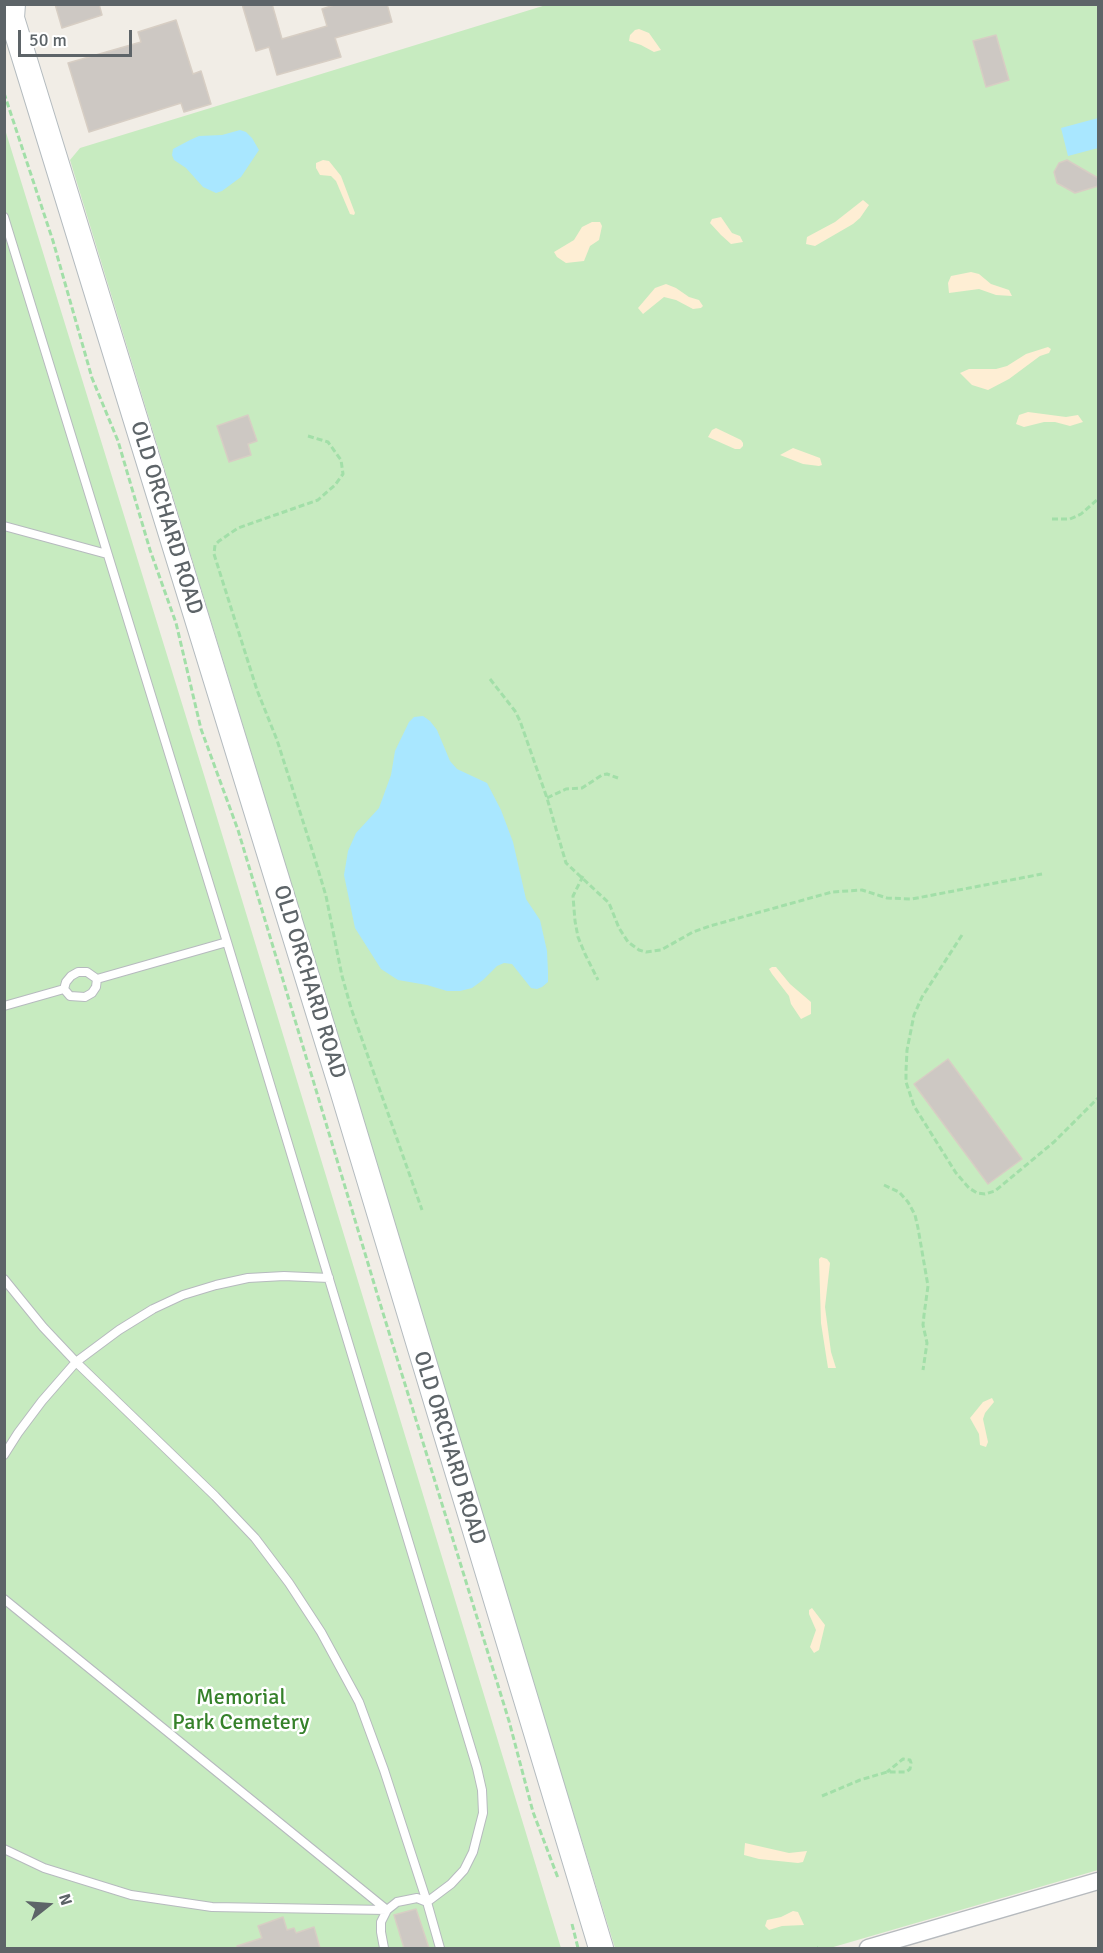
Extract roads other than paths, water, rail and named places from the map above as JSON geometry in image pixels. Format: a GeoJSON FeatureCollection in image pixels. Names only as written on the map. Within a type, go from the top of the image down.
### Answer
{"type":"FeatureCollection","features":[{"type":"Feature","properties":{"kind":"main road","name":"OLD ORCHARD ROAD"},"geometry":{"type":"LineString","coordinates":[[10,11],[342,1090],[601,1948]]}},
{"type":"Feature","properties":{"kind":"street"},"geometry":{"type":"LineString","coordinates":[[868,1948],[1098,1881]]}},
{"type":"Feature","properties":{"kind":"lane"},"geometry":{"type":"LineString","coordinates":[[4,217],[227,942],[477,1768],[482,1790],[483,1813],[473,1852],[464,1870],[451,1884],[427,1902]]}},
{"type":"Feature","properties":{"kind":"lane"},"geometry":{"type":"LineString","coordinates":[[4,526],[107,555]]}},
{"type":"Feature","properties":{"kind":"lane"},"geometry":{"type":"LineString","coordinates":[[96,979],[227,942]]}},
{"type":"Feature","properties":{"kind":"lane"},"geometry":{"type":"LineString","coordinates":[[64,989],[66,982],[78,972],[87,972],[96,979]]}},
{"type":"Feature","properties":{"kind":"lane"},"geometry":{"type":"LineString","coordinates":[[64,989],[70,996],[85,997],[96,987],[96,979]]}},
{"type":"Feature","properties":{"kind":"lane"},"geometry":{"type":"LineString","coordinates":[[4,1006],[64,989]]}},
{"type":"Feature","properties":{"kind":"lane"},"geometry":{"type":"LineString","coordinates":[[4,1455],[42,1401],[76,1362],[119,1330],[153,1310],[183,1295],[248,1278],[284,1276],[329,1278]]}},
{"type":"Feature","properties":{"kind":"lane"},"geometry":{"type":"LineString","coordinates":[[4,1280],[76,1362],[255,1538],[321,1632],[359,1702],[384,1770],[440,1948]]}},
{"type":"Feature","properties":{"kind":"lane"},"geometry":{"type":"LineString","coordinates":[[4,1599],[387,1910]]}},
{"type":"Feature","properties":{"kind":"lane"},"geometry":{"type":"LineString","coordinates":[[4,1849],[44,1869],[130,1895],[212,1907],[387,1910]]}},
{"type":"Feature","properties":{"kind":"lane"},"geometry":{"type":"LineString","coordinates":[[384,1948],[381,1922],[387,1910],[397,1902],[409,1898],[427,1902]]}},
{"type":"Feature","properties":{"kind":"water"},"geometry":{"type":"Polygon","coordinates":[[[1098,118],[1098,148],[1068,156],[1061,128],[1098,118]]]}},
{"type":"Feature","properties":{"kind":"water"},"geometry":{"type":"Polygon","coordinates":[[[240,130],[252,138],[259,150],[241,177],[222,191],[216,193],[203,187],[186,168],[174,160],[173,149],[190,140],[199,136],[222,135],[240,130]]]}},
{"type":"Feature","properties":{"kind":"water"},"geometry":{"type":"Polygon","coordinates":[[[423,716],[437,730],[450,761],[457,769],[487,783],[501,810],[513,842],[526,899],[540,920],[547,951],[548,972],[548,982],[542,987],[531,988],[512,964],[504,963],[497,966],[472,988],[460,991],[447,991],[398,980],[381,969],[355,928],[344,875],[348,851],[356,833],[379,808],[391,775],[395,751],[409,722],[414,717],[423,716]]]}},
{"type":"Feature","properties":{"kind":"park label","name":"Memorial Park Cemetery"},"geometry":{"type":"Point","coordinates":[241,1710]}}]}
